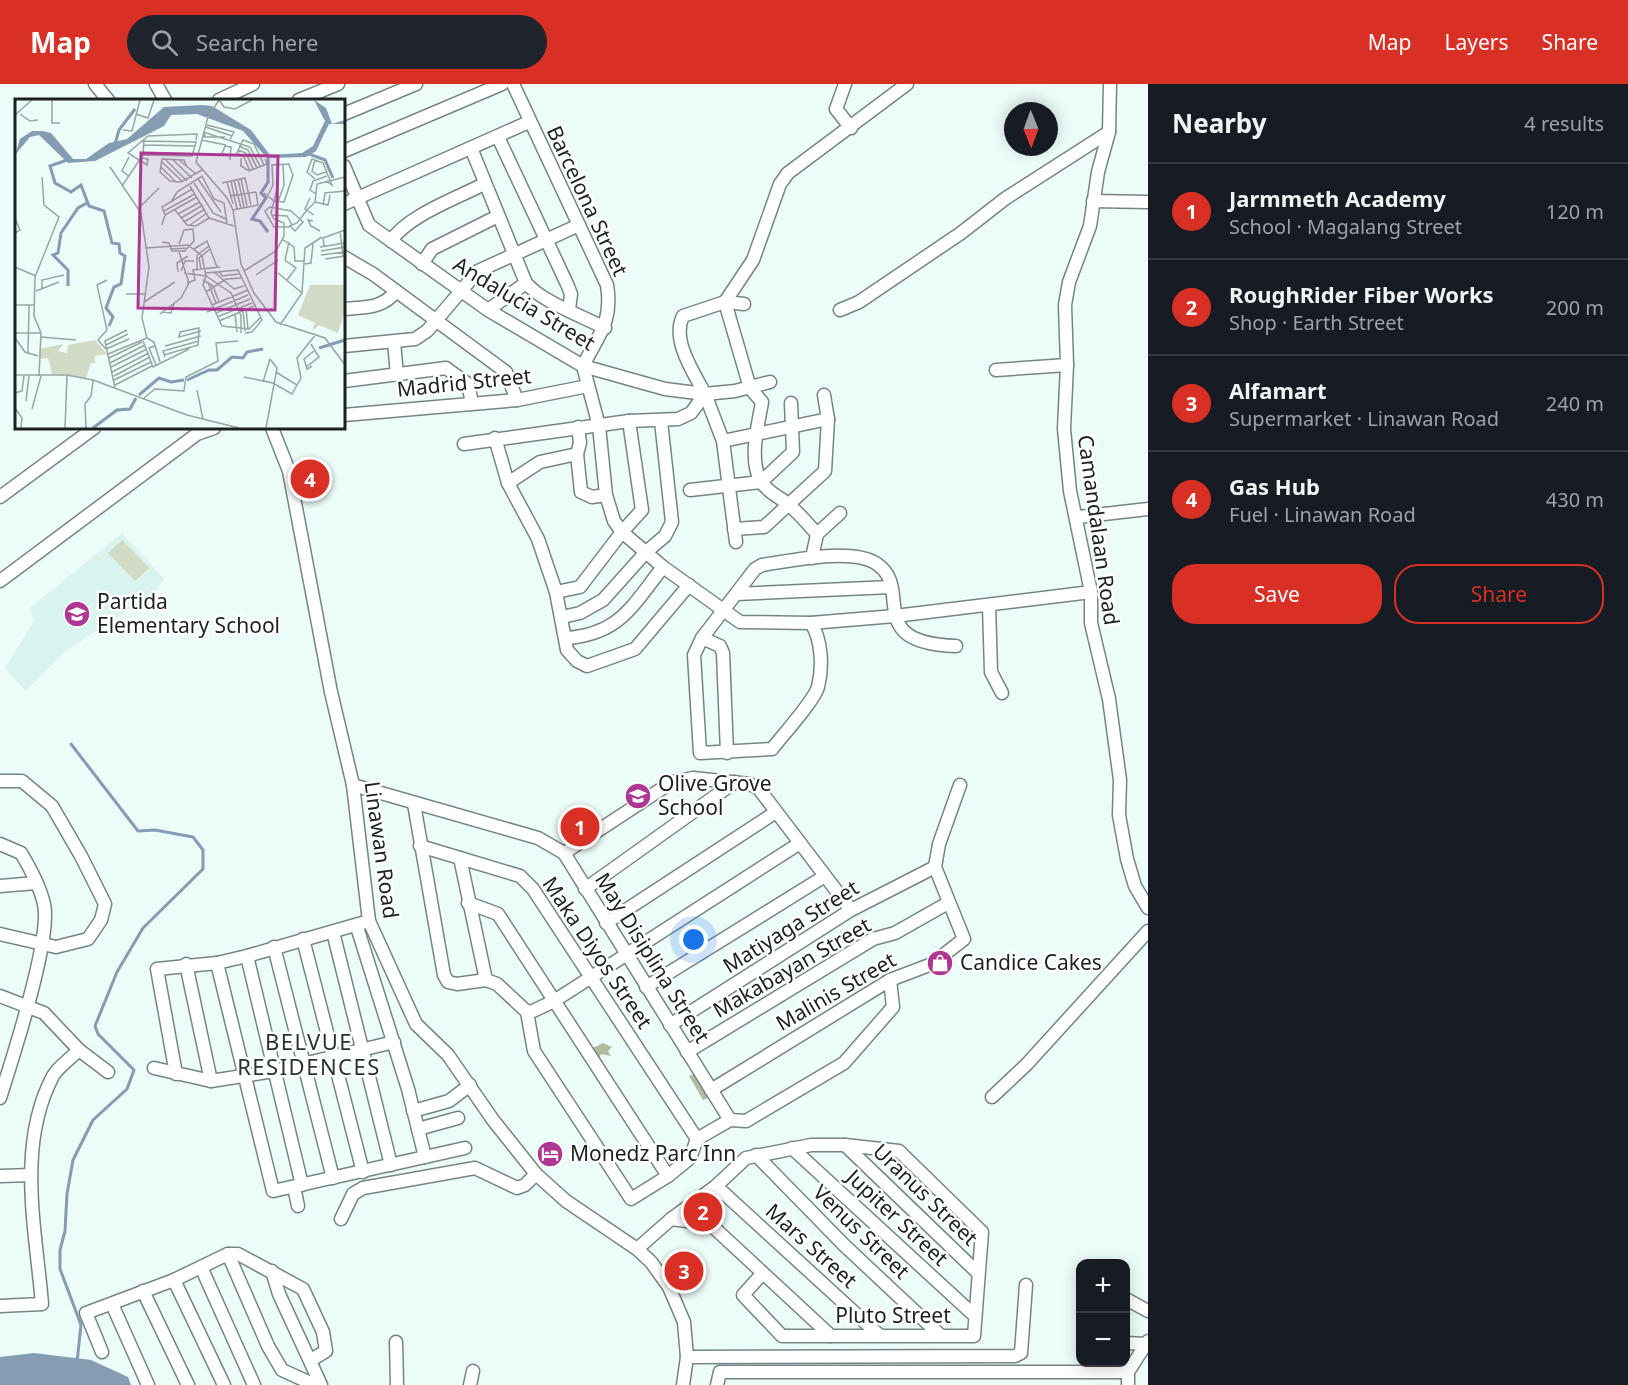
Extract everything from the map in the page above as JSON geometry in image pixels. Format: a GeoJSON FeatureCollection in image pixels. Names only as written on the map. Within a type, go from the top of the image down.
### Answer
{"type":"FeatureCollection","features":[{"type":"Feature","properties":{"kind":"street"},"geometry":{"type":"LineString","coordinates":[[95,84],[107,99]]}},
{"type":"Feature","properties":{"kind":"street"},"geometry":{"type":"LineString","coordinates":[[220,99],[238,87],[253,84]]}},
{"type":"Feature","properties":{"kind":"street"},"geometry":{"type":"LineString","coordinates":[[312,93],[338,84]]}},
{"type":"Feature","properties":{"kind":"street"},"geometry":{"type":"LineString","coordinates":[[345,114],[417,84]]}},
{"type":"Feature","properties":{"kind":"street"},"geometry":{"type":"LineString","coordinates":[[345,151],[502,84]]}},
{"type":"Feature","properties":{"kind":"street","name":"Barcelona Street"},"geometry":{"type":"LineString","coordinates":[[513,84],[608,285],[610,306],[605,328],[583,366]]}},
{"type":"Feature","properties":{"kind":"street"},"geometry":{"type":"LineString","coordinates":[[844,84],[836,109],[851,128]]}},
{"type":"Feature","properties":{"kind":"street"},"geometry":{"type":"LineString","coordinates":[[818,534],[788,504],[761,482],[757,470],[755,435],[762,402],[750,388],[725,302],[753,260],[780,184],[788,173],[907,84]]}},
{"type":"Feature","properties":{"kind":"street","name":"Camandalaan Road"},"geometry":{"type":"LineString","coordinates":[[1110,84],[1109,132],[1093,201],[1090,226],[1069,282],[1065,305],[1067,365],[1065,429],[1070,491],[1078,517],[1091,592],[1091,623],[1109,699],[1120,780],[1119,814],[1127,859],[1135,886],[1148,908]]}},
{"type":"Feature","properties":{"kind":"street"},"geometry":{"type":"LineString","coordinates":[[345,203],[529,122]]}},
{"type":"Feature","properties":{"kind":"street"},"geometry":{"type":"LineString","coordinates":[[840,310],[859,302],[961,233],[1006,198],[1109,132]]}},
{"type":"Feature","properties":{"kind":"street"},"geometry":{"type":"LineString","coordinates":[[498,137],[548,239],[571,294],[569,309]]}},
{"type":"Feature","properties":{"kind":"street"},"geometry":{"type":"LineString","coordinates":[[471,148],[526,283],[533,291],[605,328]]}},
{"type":"Feature","properties":{"kind":"street","name":"Andalucia Street"},"geometry":{"type":"LineString","coordinates":[[345,168],[369,225],[488,310],[583,366],[665,389],[705,394],[750,388],[770,382]]}},
{"type":"Feature","properties":{"kind":"street"},"geometry":{"type":"LineString","coordinates":[[391,241],[412,221],[484,184]]}},
{"type":"Feature","properties":{"kind":"street"},"geometry":{"type":"LineString","coordinates":[[1093,201],[1148,202]]}},
{"type":"Feature","properties":{"kind":"street"},"geometry":{"type":"LineString","coordinates":[[422,264],[432,249],[498,216]]}},
{"type":"Feature","properties":{"kind":"street"},"geometry":{"type":"LineString","coordinates":[[345,346],[415,339],[436,320],[478,270],[579,225]]}},
{"type":"Feature","properties":{"kind":"street"},"geometry":{"type":"LineString","coordinates":[[345,258],[396,291],[506,372],[517,400]]}},
{"type":"Feature","properties":{"kind":"street"},"geometry":{"type":"LineString","coordinates":[[488,310],[526,283]]}},
{"type":"Feature","properties":{"kind":"street"},"geometry":{"type":"LineString","coordinates":[[345,309],[377,306],[389,301],[396,291]]}},
{"type":"Feature","properties":{"kind":"street"},"geometry":{"type":"LineString","coordinates":[[735,542],[723,441],[705,394],[689,364],[679,323],[683,316],[725,302],[744,304]]}},
{"type":"Feature","properties":{"kind":"street"},"geometry":{"type":"LineString","coordinates":[[394,342],[397,375]]}},
{"type":"Feature","properties":{"kind":"street"},"geometry":{"type":"LineString","coordinates":[[996,370],[1067,365]]}},
{"type":"Feature","properties":{"kind":"street"},"geometry":{"type":"LineString","coordinates":[[583,366],[599,426],[609,510],[622,531],[663,567],[740,622],[811,623],[894,616],[1091,592]]}},
{"type":"Feature","properties":{"kind":"street"},"geometry":{"type":"LineString","coordinates":[[345,381],[446,368],[468,384],[472,403]]}},
{"type":"Feature","properties":{"kind":"street","name":"Madrid Street"},"geometry":{"type":"LineString","coordinates":[[345,415],[517,400],[588,386]]}},
{"type":"Feature","properties":{"kind":"street"},"geometry":{"type":"LineString","coordinates":[[464,444],[629,421],[678,420],[691,413],[705,394]]}},
{"type":"Feature","properties":{"kind":"street"},"geometry":{"type":"LineString","coordinates":[[734,529],[764,527],[825,471],[828,419],[824,395]]}},
{"type":"Feature","properties":{"kind":"street"},"geometry":{"type":"LineString","coordinates":[[690,490],[761,482],[794,452],[791,403]]}},
{"type":"Feature","properties":{"kind":"street"},"geometry":{"type":"LineString","coordinates":[[723,441],[828,419]]}},
{"type":"Feature","properties":{"kind":"street"},"geometry":{"type":"LineString","coordinates":[[556,592],[580,587],[622,531],[642,510],[629,421]]}},
{"type":"Feature","properties":{"kind":"street"},"geometry":{"type":"LineString","coordinates":[[562,617],[580,613],[603,600],[646,552],[665,536],[672,522],[661,421]]}},
{"type":"Feature","properties":{"kind":"street"},"geometry":{"type":"LineString","coordinates":[[578,427],[580,443],[577,454],[581,492],[592,497],[606,495]]}},
{"type":"Feature","properties":{"kind":"street"},"geometry":{"type":"LineString","coordinates":[[0,497],[93,429]]}},
{"type":"Feature","properties":{"kind":"street","name":"Linawan Road"},"geometry":{"type":"LineString","coordinates":[[272,429],[289,471],[331,692],[353,784],[369,921],[416,1024],[447,1055],[493,1120],[536,1174],[566,1201],[636,1249],[651,1262],[669,1287],[684,1322],[687,1357],[683,1385]]}},
{"type":"Feature","properties":{"kind":"street"},"geometry":{"type":"LineString","coordinates":[[0,581],[195,431]]}},
{"type":"Feature","properties":{"kind":"street"},"geometry":{"type":"LineString","coordinates":[[495,438],[508,483],[538,539],[556,592],[567,650],[577,661],[587,666],[635,649],[689,585]]}},
{"type":"Feature","properties":{"kind":"street"},"geometry":{"type":"LineString","coordinates":[[508,483],[540,462],[577,454]]}},
{"type":"Feature","properties":{"kind":"street"},"geometry":{"type":"LineString","coordinates":[[1078,517],[1148,509]]}},
{"type":"Feature","properties":{"kind":"street"},"geometry":{"type":"LineString","coordinates":[[812,558],[818,534],[840,513]]}},
{"type":"Feature","properties":{"kind":"street"},"geometry":{"type":"LineString","coordinates":[[811,623],[819,635],[818,689],[772,749],[700,753],[694,655],[719,609],[736,594],[755,569],[762,565],[812,558],[861,558],[877,564],[886,574],[891,587],[894,616],[903,631],[917,640],[934,645],[957,646]]}},
{"type":"Feature","properties":{"kind":"street"},"geometry":{"type":"LineString","coordinates":[[566,638],[597,634],[610,628],[629,610],[663,567]]}},
{"type":"Feature","properties":{"kind":"street"},"geometry":{"type":"LineString","coordinates":[[736,594],[891,587]]}},
{"type":"Feature","properties":{"kind":"street"},"geometry":{"type":"LineString","coordinates":[[989,605],[991,672],[1002,693]]}},
{"type":"Feature","properties":{"kind":"street"},"geometry":{"type":"LineString","coordinates":[[702,638],[720,646],[723,653],[727,753]]}},
{"type":"Feature","properties":{"kind":"street"},"geometry":{"type":"LineString","coordinates":[[564,853],[672,782],[693,778],[750,784],[759,789],[850,910]]}},
{"type":"Feature","properties":{"kind":"street"},"geometry":{"type":"LineString","coordinates":[[0,781],[22,781],[52,806],[105,904],[101,920],[88,939],[56,947],[0,934]]}},
{"type":"Feature","properties":{"kind":"street"},"geometry":{"type":"LineString","coordinates":[[585,889],[735,782]]}},
{"type":"Feature","properties":{"kind":"street","name":"May Disiplina Street"},"geometry":{"type":"LineString","coordinates":[[353,784],[414,804],[538,838],[564,853],[730,1120]]}},
{"type":"Feature","properties":{"kind":"street"},"geometry":{"type":"LineString","coordinates":[[935,867],[939,844],[960,785]]}},
{"type":"Feature","properties":{"kind":"street"},"geometry":{"type":"LineString","coordinates":[[414,804],[444,975],[448,982],[457,984],[486,980],[497,984],[527,1012],[534,1051],[631,1199],[668,1176],[690,1158],[697,1139],[730,1120],[746,1121],[844,1063],[893,1006],[890,980]]}},
{"type":"Feature","properties":{"kind":"street"},"geometry":{"type":"LineString","coordinates":[[606,923],[776,812]]}},
{"type":"Feature","properties":{"kind":"street"},"geometry":{"type":"LineString","coordinates":[[527,1012],[554,1000],[800,843]]}},
{"type":"Feature","properties":{"kind":"street"},"geometry":{"type":"LineString","coordinates":[[0,844],[21,853],[45,905],[42,944],[0,1098]]}},
{"type":"Feature","properties":{"kind":"street","name":"Maka Diyos Street"},"geometry":{"type":"LineString","coordinates":[[420,846],[520,876],[533,889],[697,1139]]}},
{"type":"Feature","properties":{"kind":"street"},"geometry":{"type":"LineString","coordinates":[[460,858],[486,980]]}},
{"type":"Feature","properties":{"kind":"street","name":"Malinis Street"},"geometry":{"type":"LineString","coordinates":[[711,1090],[890,980],[932,964],[964,939],[935,867]]}},
{"type":"Feature","properties":{"kind":"street","name":"Matiyaga Street"},"geometry":{"type":"LineString","coordinates":[[670,1025],[850,910],[935,867]]}},
{"type":"Feature","properties":{"kind":"street"},"geometry":{"type":"LineString","coordinates":[[646,987],[825,876]]}},
{"type":"Feature","properties":{"kind":"street"},"geometry":{"type":"LineString","coordinates":[[0,886],[36,883]]}},
{"type":"Feature","properties":{"kind":"street"},"geometry":{"type":"LineString","coordinates":[[468,903],[498,914],[668,1176]]}},
{"type":"Feature","properties":{"kind":"street","name":"Makabayan Street"},"geometry":{"type":"LineString","coordinates":[[687,1052],[873,939],[895,933],[948,903]]}},
{"type":"Feature","properties":{"kind":"street"},"geometry":{"type":"LineString","coordinates":[[176,1074],[157,969],[186,964],[217,963],[303,939],[357,927],[369,921]]}},
{"type":"Feature","properties":{"kind":"street"},"geometry":{"type":"LineString","coordinates":[[357,927],[394,1042],[425,1157]]}},
{"type":"Feature","properties":{"kind":"street"},"geometry":{"type":"LineString","coordinates":[[992,1097],[1027,1064],[1148,931]]}},
{"type":"Feature","properties":{"kind":"street"},"geometry":{"type":"LineString","coordinates":[[333,932],[391,1165]]}},
{"type":"Feature","properties":{"kind":"street"},"geometry":{"type":"LineString","coordinates":[[303,939],[363,1172]]}},
{"type":"Feature","properties":{"kind":"street"},"geometry":{"type":"LineString","coordinates":[[274,947],[333,1178]]}},
{"type":"Feature","properties":{"kind":"street"},"geometry":{"type":"LineString","coordinates":[[247,956],[298,1186],[298,1206]]}},
{"type":"Feature","properties":{"kind":"street"},"geometry":{"type":"LineString","coordinates":[[217,963],[273,1191],[465,1148]]}},
{"type":"Feature","properties":{"kind":"street"},"geometry":{"type":"LineString","coordinates":[[186,964],[211,1081]]}},
{"type":"Feature","properties":{"kind":"street"},"geometry":{"type":"LineString","coordinates":[[0,996],[44,1013],[79,1050],[108,1072]]}},
{"type":"Feature","properties":{"kind":"street"},"geometry":{"type":"LineString","coordinates":[[154,1068],[211,1081],[274,1071],[394,1042]]}},
{"type":"Feature","properties":{"kind":"street"},"geometry":{"type":"LineString","coordinates":[[0,1306],[42,1304],[31,1175],[34,1133],[53,1075],[79,1050]]}},
{"type":"Feature","properties":{"kind":"street"},"geometry":{"type":"LineString","coordinates":[[413,1111],[449,1101],[470,1085]]}},
{"type":"Feature","properties":{"kind":"street"},"geometry":{"type":"LineString","coordinates":[[418,1130],[458,1118]]}},
{"type":"Feature","properties":{"kind":"street"},"geometry":{"type":"LineString","coordinates":[[636,1249],[671,1219],[716,1186],[746,1158],[811,1145],[845,1145]]}},
{"type":"Feature","properties":{"kind":"street","name":"Pluto Street"},"geometry":{"type":"LineString","coordinates":[[762,1274],[742,1295],[782,1336],[974,1336],[982,1232],[899,1151],[845,1145]]}},
{"type":"Feature","properties":{"kind":"street","name":"Uranus Street"},"geometry":{"type":"LineString","coordinates":[[845,1145],[978,1273]]}},
{"type":"Feature","properties":{"kind":"street","name":"Jupiter Street"},"geometry":{"type":"LineString","coordinates":[[792,1148],[975,1316]]}},
{"type":"Feature","properties":{"kind":"street","name":"Venus Street"},"geometry":{"type":"LineString","coordinates":[[756,1155],[844,1245],[940,1335]]}},
{"type":"Feature","properties":{"kind":"street"},"geometry":{"type":"LineString","coordinates":[[340,1219],[353,1194],[363,1188],[475,1168],[517,1188],[525,1185],[536,1174]]}},
{"type":"Feature","properties":{"kind":"street"},"geometry":{"type":"LineString","coordinates":[[0,1176],[31,1175]]}},
{"type":"Feature","properties":{"kind":"street","name":"Mars Street"},"geometry":{"type":"LineString","coordinates":[[716,1186],[879,1335]]}},
{"type":"Feature","properties":{"kind":"street"},"geometry":{"type":"LineString","coordinates":[[671,1219],[710,1224],[831,1336]]}},
{"type":"Feature","properties":{"kind":"street"},"geometry":{"type":"LineString","coordinates":[[228,1254],[268,1346],[282,1370],[315,1385]]}},
{"type":"Feature","properties":{"kind":"street"},"geometry":{"type":"LineString","coordinates":[[102,1352],[86,1313],[174,1280],[228,1254],[238,1254],[303,1289],[323,1332],[326,1351],[311,1360]]}},
{"type":"Feature","properties":{"kind":"street"},"geometry":{"type":"LineString","coordinates":[[201,1266],[254,1385]]}},
{"type":"Feature","properties":{"kind":"street"},"geometry":{"type":"LineString","coordinates":[[272,1271],[279,1294],[321,1385]]}},
{"type":"Feature","properties":{"kind":"street"},"geometry":{"type":"LineString","coordinates":[[174,1280],[224,1385]]}},
{"type":"Feature","properties":{"kind":"street"},"geometry":{"type":"LineString","coordinates":[[687,1357],[1015,1356],[1021,1353],[1026,1285]]}},
{"type":"Feature","properties":{"kind":"street"},"geometry":{"type":"LineString","coordinates":[[143,1291],[188,1385]]}},
{"type":"Feature","properties":{"kind":"street"},"geometry":{"type":"LineString","coordinates":[[1130,1302],[1148,1311]]}},
{"type":"Feature","properties":{"kind":"street"},"geometry":{"type":"LineString","coordinates":[[112,1304],[148,1385]]}},
{"type":"Feature","properties":{"kind":"street"},"geometry":{"type":"LineString","coordinates":[[396,1342],[397,1385]]}},
{"type":"Feature","properties":{"kind":"street"},"geometry":{"type":"LineString","coordinates":[[1130,1343],[1147,1342]]}},
{"type":"Feature","properties":{"kind":"street"},"geometry":{"type":"LineString","coordinates":[[717,1385],[720,1372],[814,1379],[1128,1378],[1147,1342]]}},
{"type":"Feature","properties":{"kind":"street"},"geometry":{"type":"LineString","coordinates":[[470,1385],[473,1371]]}},
{"type":"Feature","properties":{"kind":"shaded area","name":"Partida Elementary School"},"geometry":{"type":"Polygon","coordinates":[[[122,533],[164,579],[155,592],[67,650],[26,691],[5,668],[34,621],[30,608],[122,533]]]}},
{"type":"Feature","properties":{"kind":"shaded area"},"geometry":{"type":"Polygon","coordinates":[[[34,1353],[91,1360],[128,1377],[131,1385],[0,1385],[0,1357],[34,1353]]]}},
{"type":"Feature","properties":{"kind":"green space"},"geometry":{"type":"Polygon","coordinates":[[[122,540],[149,568],[135,581],[108,553],[122,540]]]}},
{"type":"Feature","properties":{"kind":"green space"},"geometry":{"type":"Polygon","coordinates":[[[603,1043],[612,1047],[608,1051],[611,1056],[601,1054],[596,1064],[592,1058],[592,1046],[593,1048],[603,1043]]]}},
{"type":"Feature","properties":{"kind":"green space"},"geometry":{"type":"Polygon","coordinates":[[[696,1073],[710,1097],[703,1100],[689,1076],[696,1073]]]}},
{"type":"Feature","properties":{"kind":"waterway"},"geometry":{"type":"LineString","coordinates":[[71,744],[138,831],[155,830],[193,837],[203,850],[203,869],[143,928],[117,972],[95,1026],[98,1034],[134,1070],[127,1089],[93,1120],[73,1160],[67,1194],[65,1231],[60,1250],[60,1269],[81,1325],[77,1362]]}},
{"type":"Feature","properties":{"kind":"place","name":"Gas Hub"},"geometry":{"type":"Point","coordinates":[310,479]}},
{"type":"Feature","properties":{"kind":"place","name":"Partida Elementary School"},"geometry":{"type":"Point","coordinates":[77,614]}},
{"type":"Feature","properties":{"kind":"place","name":"Olive Grove School"},"geometry":{"type":"Point","coordinates":[638,796]}},
{"type":"Feature","properties":{"kind":"place","name":"Jarmmeth Academy"},"geometry":{"type":"Point","coordinates":[580,827]}},
{"type":"Feature","properties":{"kind":"place","name":"Candice Cakes"},"geometry":{"type":"Point","coordinates":[940,963]}},
{"type":"Feature","properties":{"kind":"place","name":"Monedz Parc Inn"},"geometry":{"type":"Point","coordinates":[550,1154]}},
{"type":"Feature","properties":{"kind":"place","name":"RoughRider Fiber Works"},"geometry":{"type":"Point","coordinates":[703,1212]}},
{"type":"Feature","properties":{"kind":"place","name":"Alfamart"},"geometry":{"type":"Point","coordinates":[684,1271]}},
{"type":"Feature","properties":{"kind":"district","name":"BELVUE RESIDENCES"},"geometry":{"type":"Point","coordinates":[309,1054]}}]}
